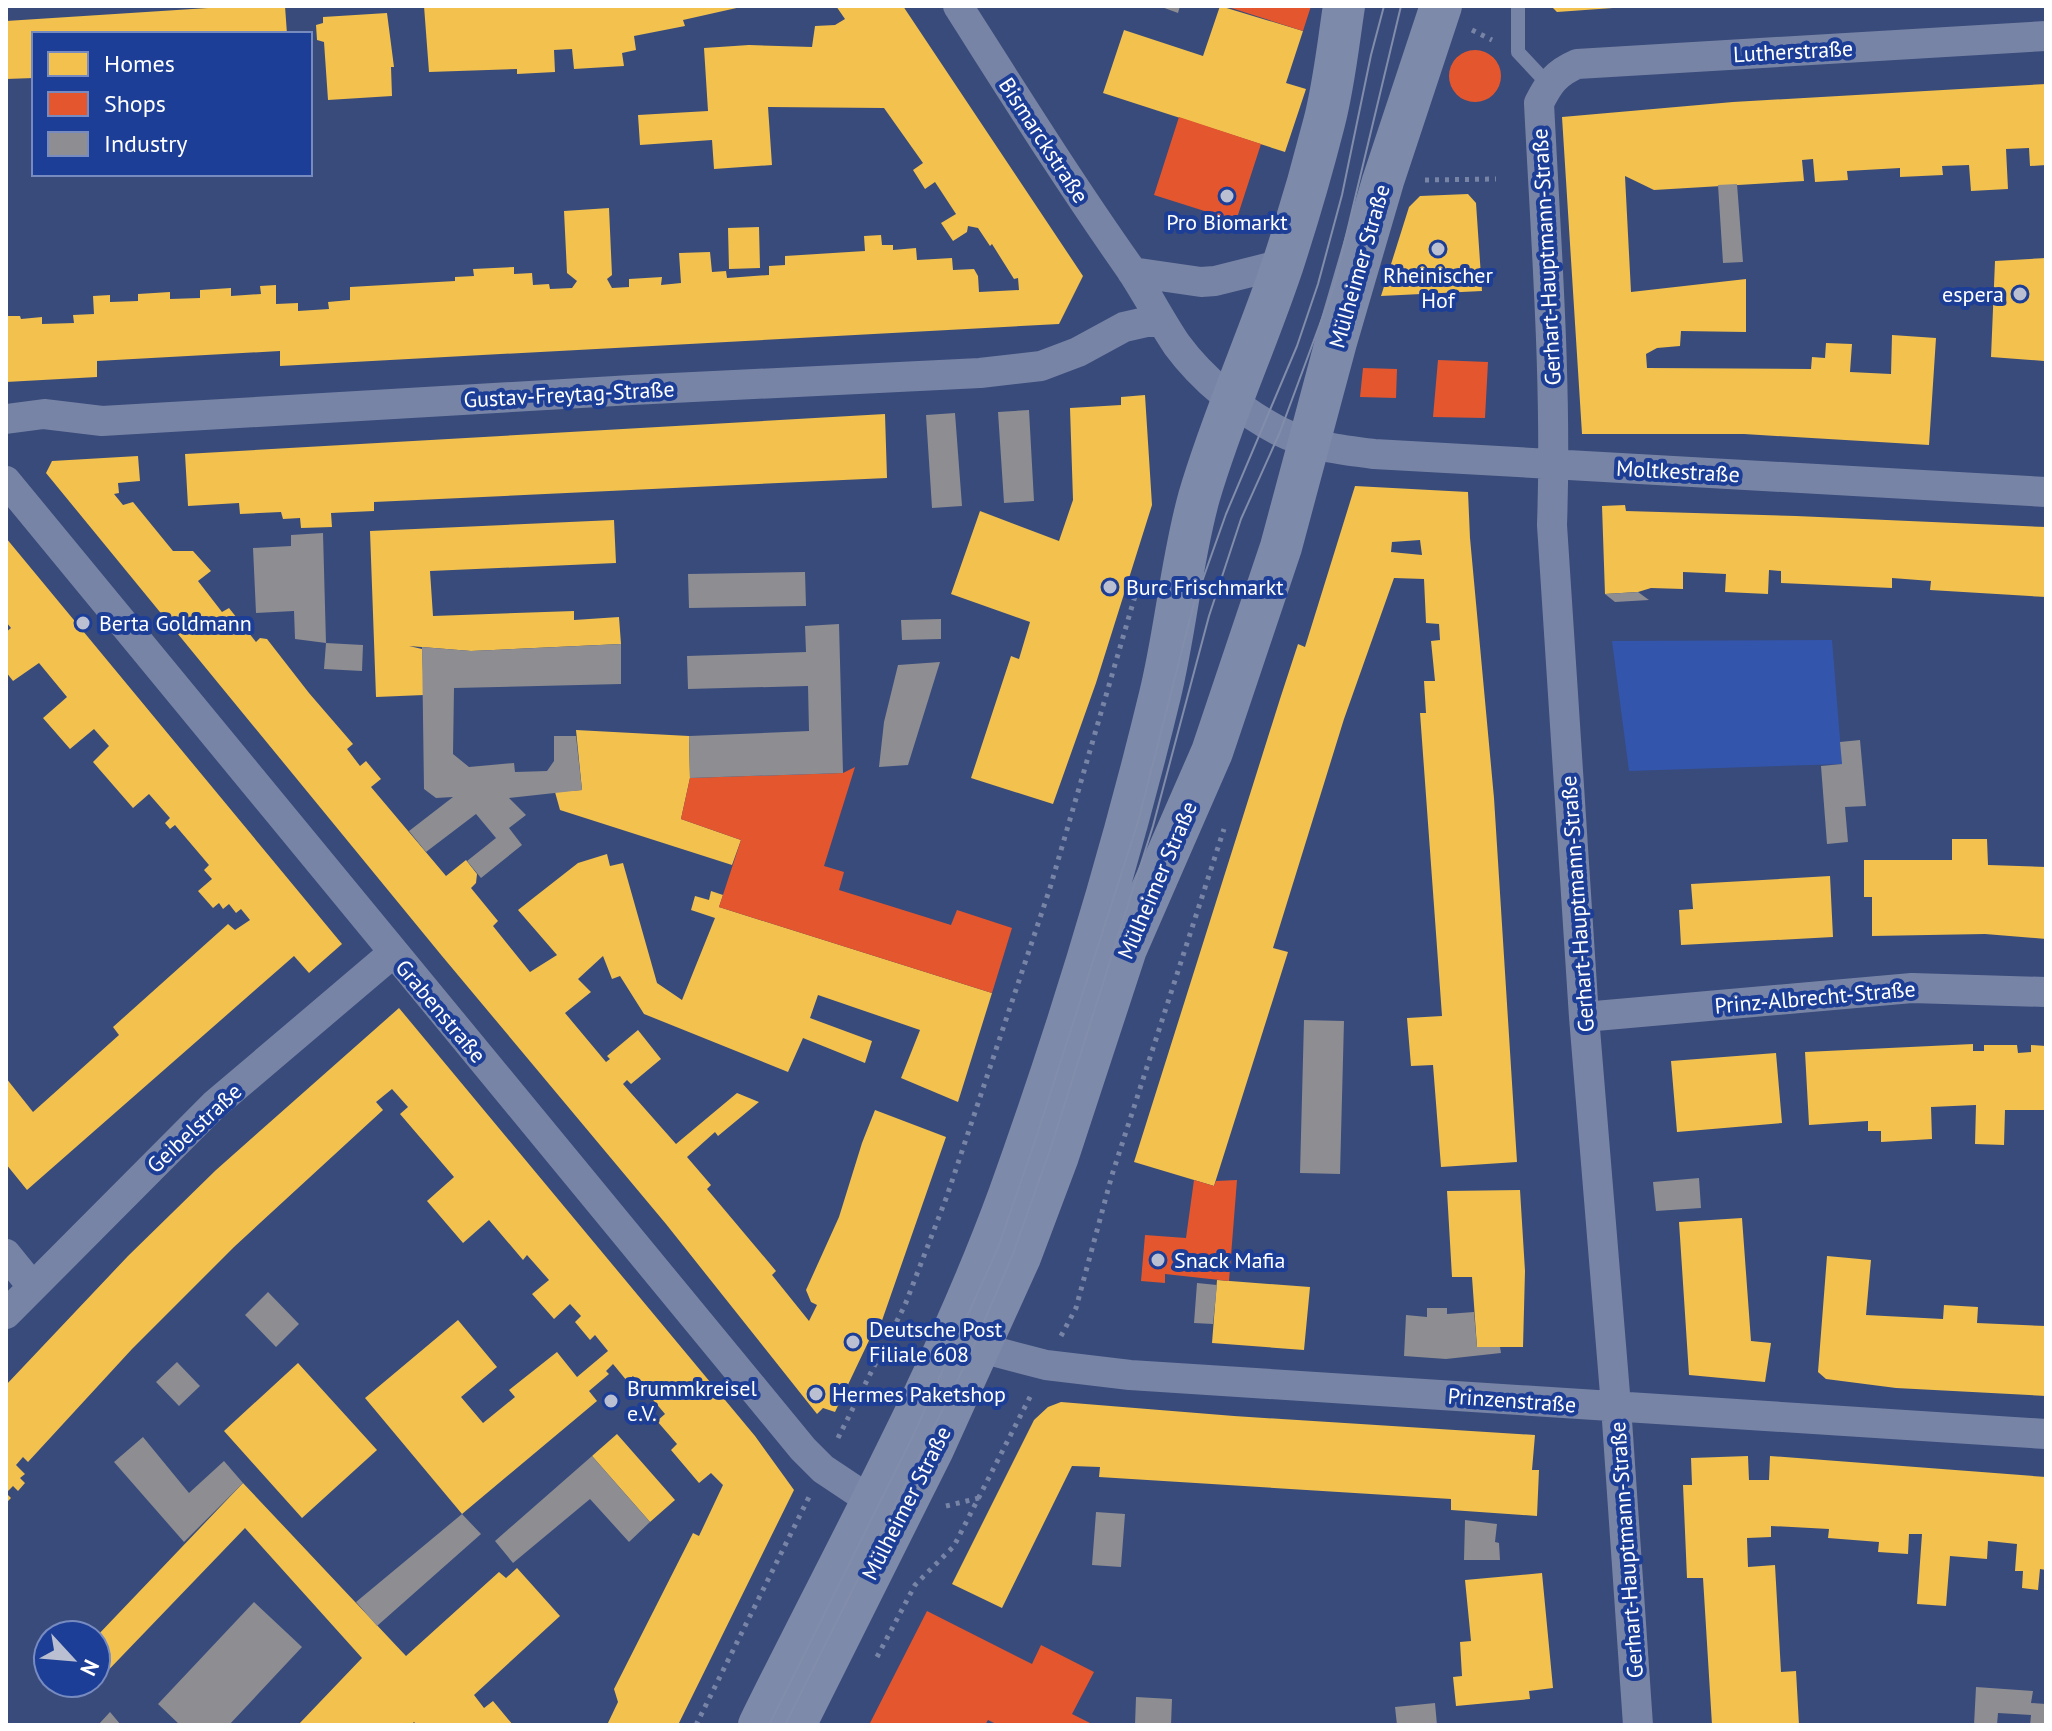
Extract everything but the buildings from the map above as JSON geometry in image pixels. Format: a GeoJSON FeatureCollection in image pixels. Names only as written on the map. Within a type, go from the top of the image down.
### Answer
{"type":"FeatureCollection","features":[{"type":"Feature","properties":{"kind":"main road","name":"Mülheimer Straße"},"geometry":{"type":"LineString","coordinates":[[795,1725],[1008,1196],[1051,1070],[1131,810],[1162,688],[1186,546],[1202,487],[1283,264],[1325,120],[1344,6]]}},
{"type":"Feature","properties":{"kind":"main road","name":"Mülheimer Straße"},"geometry":{"type":"LineString","coordinates":[[759,1725],[981,1348],[1020,1257],[1058,1156],[1126,949],[1212,752],[1281,547],[1383,181],[1440,10]]}},
{"type":"Feature","properties":{"kind":"street","name":"Bismarckstraße"},"geometry":{"type":"LineString","coordinates":[[958,6],[1077,193],[1188,357],[1232,400],[1280,432],[1310,444]]}},
{"type":"Feature","properties":{"kind":"street","name":"Lutherstraße"},"geometry":{"type":"LineString","coordinates":[[1548,84],[1559,71],[1577,64],[2046,36]]}},
{"type":"Feature","properties":{"kind":"street","name":"Gerhart-Hauptmann-Straße"},"geometry":{"type":"LineString","coordinates":[[1548,84],[1539,103],[1550,316],[1554,464],[1552,525],[1584,1017],[1638,1725]]}},
{"type":"Feature","properties":{"kind":"street"},"geometry":{"type":"LineString","coordinates":[[1139,284],[1215,281],[1283,264]]}},
{"type":"Feature","properties":{"kind":"street","name":"Gustav-Freytag-Straße"},"geometry":{"type":"LineString","coordinates":[[1124,327],[1137,313],[1139,284]]}},
{"type":"Feature","properties":{"kind":"street","name":"Gustav-Freytag-Straße"},"geometry":{"type":"LineString","coordinates":[[6,419],[44,414],[102,421],[980,373],[1041,366],[1078,352],[1124,327],[1162,322]]}},
{"type":"Feature","properties":{"kind":"street","name":"Moltkestraße"},"geometry":{"type":"LineString","coordinates":[[1310,444],[1374,454],[2046,492]]}},
{"type":"Feature","properties":{"kind":"street","name":"Grabenstraße"},"geometry":{"type":"LineString","coordinates":[[6,481],[773,1413],[823,1469],[884,1509]]}},
{"type":"Feature","properties":{"kind":"street","name":"Geibelstraße"},"geometry":{"type":"LineString","coordinates":[[6,1314],[214,1105],[393,953]]}},
{"type":"Feature","properties":{"kind":"street","name":"Prinz-Albrecht-Straße"},"geometry":{"type":"LineString","coordinates":[[1584,1017],[1912,988],[2046,992]]}},
{"type":"Feature","properties":{"kind":"street"},"geometry":{"type":"LineString","coordinates":[[6,1254],[32,1286]]}},
{"type":"Feature","properties":{"kind":"street","name":"Prinzenstraße"},"geometry":{"type":"LineString","coordinates":[[981,1348],[1046,1365],[1130,1375],[2046,1434]]}},
{"type":"Feature","properties":{"kind":"lane"},"geometry":{"type":"LineString","coordinates":[[1518,6],[1518,52],[1548,84]]}},
{"type":"Feature","properties":{"kind":"path"},"geometry":{"type":"LineString","coordinates":[[1440,10],[1518,52]]}},
{"type":"Feature","properties":{"kind":"path"},"geometry":{"type":"LineString","coordinates":[[1383,181],[1496,179]]}},
{"type":"Feature","properties":{"kind":"path"},"geometry":{"type":"LineString","coordinates":[[696,1725],[905,1305],[947,1196],[1050,888],[1141,576]]}},
{"type":"Feature","properties":{"kind":"path"},"geometry":{"type":"LineString","coordinates":[[870,1669],[915,1585],[954,1546],[1076,1308],[1112,1175],[1225,826]]}},
{"type":"Feature","properties":{"kind":"shaded area"},"geometry":{"type":"Polygon","coordinates":[[[1832,640],[1842,764],[1629,771],[1612,641],[1832,640]]]}},
{"type":"Feature","properties":{"kind":"tram line"},"geometry":{"type":"LineString","coordinates":[[769,1725],[912,1438],[998,1248],[1138,822],[1193,607],[1226,514],[1297,346],[1318,284],[1342,195],[1384,6]]}},
{"type":"Feature","properties":{"kind":"tram line"},"geometry":{"type":"LineString","coordinates":[[785,1725],[968,1359],[1013,1254],[1051,1147],[1153,826],[1209,616],[1241,519],[1280,432],[1334,286],[1401,6]]}},
{"type":"Feature","properties":{"kind":"place","name":"Pro Biomarkt"},"geometry":{"type":"Point","coordinates":[1227,196]}},
{"type":"Feature","properties":{"kind":"place","name":"Rheinischer Hof"},"geometry":{"type":"Point","coordinates":[1438,249]}},
{"type":"Feature","properties":{"kind":"place","name":"espera"},"geometry":{"type":"Point","coordinates":[2020,294]}},
{"type":"Feature","properties":{"kind":"place","name":"Burc Frischmarkt"},"geometry":{"type":"Point","coordinates":[1110,587]}},
{"type":"Feature","properties":{"kind":"place","name":"Berta Goldmann"},"geometry":{"type":"Point","coordinates":[83,623]}},
{"type":"Feature","properties":{"kind":"place","name":"Snack Mafia"},"geometry":{"type":"Point","coordinates":[1158,1260]}},
{"type":"Feature","properties":{"kind":"place","name":"Deutsche Post Filiale 608"},"geometry":{"type":"Point","coordinates":[853,1342]}},
{"type":"Feature","properties":{"kind":"place","name":"Hermes Paketshop"},"geometry":{"type":"Point","coordinates":[816,1394]}},
{"type":"Feature","properties":{"kind":"place","name":"Brummkreisel e.V."},"geometry":{"type":"Point","coordinates":[611,1401]}}]}
